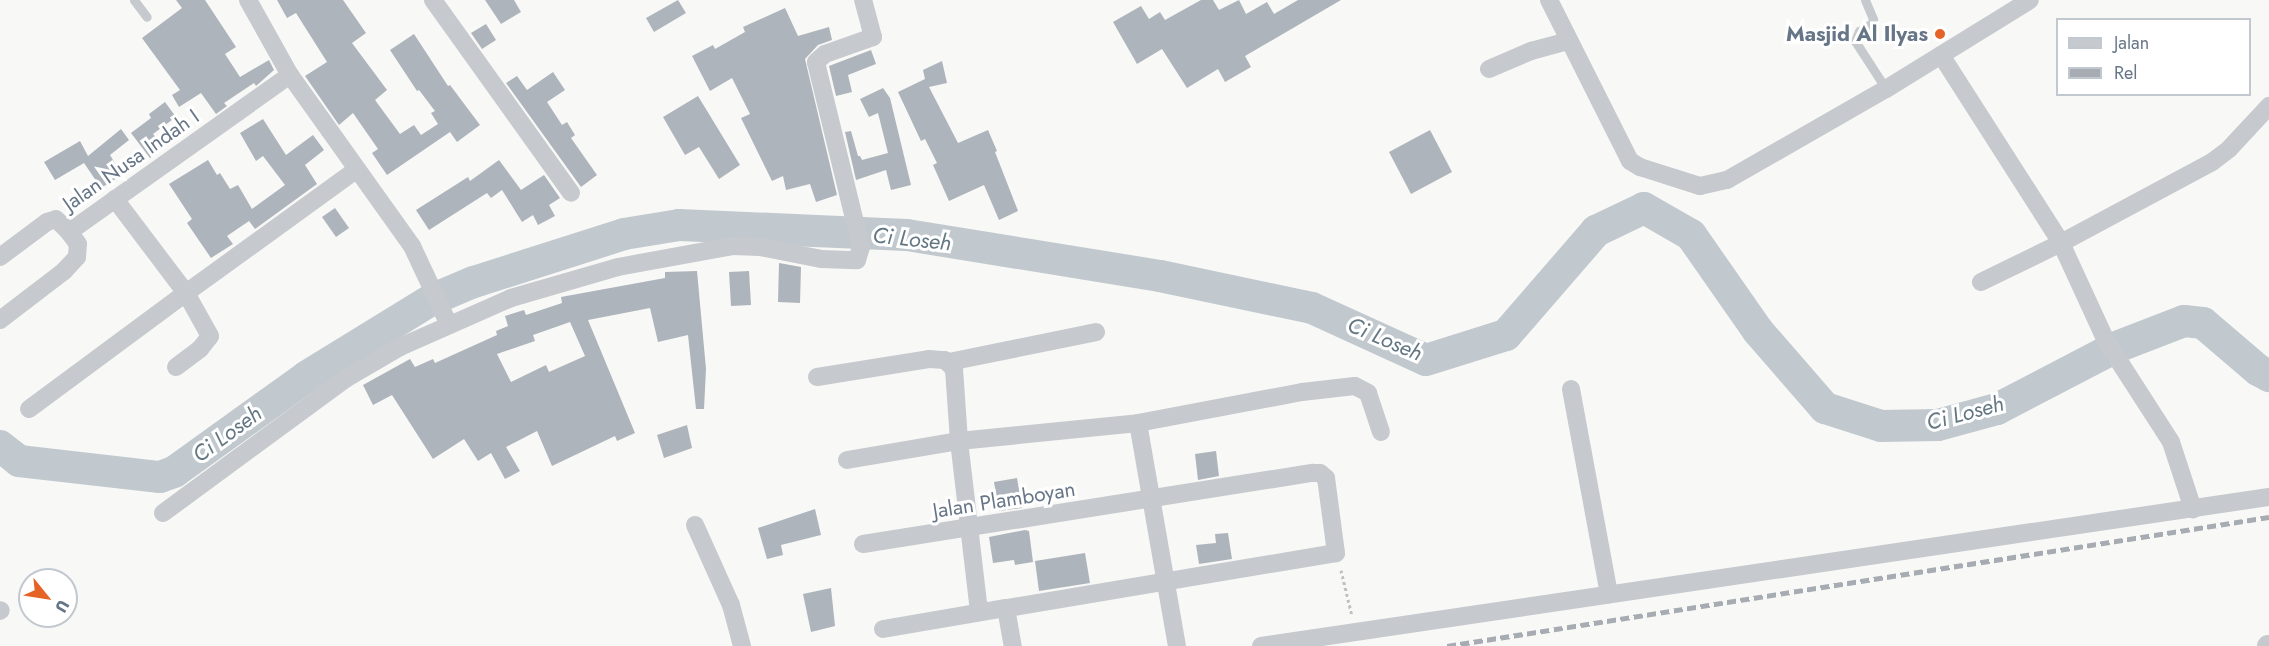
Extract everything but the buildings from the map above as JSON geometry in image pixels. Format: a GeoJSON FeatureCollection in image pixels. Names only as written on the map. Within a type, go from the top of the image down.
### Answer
{"type":"FeatureCollection","features":[{"type":"Feature","properties":{"kind":"street"},"geometry":{"type":"LineString","coordinates":[[248,0],[290,75],[412,246],[449,325]]}},
{"type":"Feature","properties":{"kind":"street"},"geometry":{"type":"LineString","coordinates":[[433,0],[571,193]]}},
{"type":"Feature","properties":{"kind":"street"},"geometry":{"type":"LineString","coordinates":[[163,513],[346,378],[400,347],[511,298],[618,267],[732,246],[854,262],[857,260],[861,247],[816,62],[825,54],[873,37],[863,0]]}},
{"type":"Feature","properties":{"kind":"street"},"geometry":{"type":"LineString","coordinates":[[1549,0],[1630,161],[1640,167],[1701,186],[1726,180],[1886,89],[2030,0]]}},
{"type":"Feature","properties":{"kind":"street"},"geometry":{"type":"LineString","coordinates":[[1489,69],[1531,51],[1569,41]]}},
{"type":"Feature","properties":{"kind":"street"},"geometry":{"type":"LineString","coordinates":[[1941,55],[2061,243],[2106,341],[2171,442],[2193,509]]}},
{"type":"Feature","properties":{"kind":"street","name":"Jalan Nusa Indah I"},"geometry":{"type":"LineString","coordinates":[[0,257],[47,222],[56,219],[69,232],[290,75]]}},
{"type":"Feature","properties":{"kind":"street"},"geometry":{"type":"LineString","coordinates":[[1981,282],[2061,243],[2220,157],[2269,106]]}},
{"type":"Feature","properties":{"kind":"street"},"geometry":{"type":"LineString","coordinates":[[29,409],[357,169]]}},
{"type":"Feature","properties":{"kind":"street"},"geometry":{"type":"LineString","coordinates":[[115,199],[186,293],[210,336],[200,349],[176,367]]}},
{"type":"Feature","properties":{"kind":"street"},"geometry":{"type":"LineString","coordinates":[[0,320],[64,271],[77,257],[78,244],[69,232]]}},
{"type":"Feature","properties":{"kind":"street"},"geometry":{"type":"LineString","coordinates":[[818,377],[929,359],[949,362],[1096,332]]}},
{"type":"Feature","properties":{"kind":"street"},"geometry":{"type":"LineString","coordinates":[[949,362],[954,369],[968,529],[979,612]]}},
{"type":"Feature","properties":{"kind":"street"},"geometry":{"type":"LineString","coordinates":[[847,460],[959,441],[1138,423],[1302,392],[1355,386],[1368,393],[1381,432]]}},
{"type":"Feature","properties":{"kind":"street"},"geometry":{"type":"LineString","coordinates":[[1571,389],[1609,595]]}},
{"type":"Feature","properties":{"kind":"street"},"geometry":{"type":"LineString","coordinates":[[1138,423],[1178,646]]}},
{"type":"Feature","properties":{"kind":"street","name":"Jalan Plamboyan"},"geometry":{"type":"LineString","coordinates":[[863,544],[1320,473],[1326,478],[1336,553]]}},
{"type":"Feature","properties":{"kind":"street"},"geometry":{"type":"LineString","coordinates":[[1261,646],[2269,497]]}},
{"type":"Feature","properties":{"kind":"street"},"geometry":{"type":"LineString","coordinates":[[695,525],[731,605],[742,646]]}},
{"type":"Feature","properties":{"kind":"street"},"geometry":{"type":"LineString","coordinates":[[883,629],[1336,553]]}},
{"type":"Feature","properties":{"kind":"street"},"geometry":{"type":"LineString","coordinates":[[1006,608],[1013,646]]}},
{"type":"Feature","properties":{"kind":"lane"},"geometry":{"type":"LineString","coordinates":[[134,0],[147,17]]}},
{"type":"Feature","properties":{"kind":"lane"},"geometry":{"type":"LineString","coordinates":[[1865,0],[1873,19],[1872,23],[1859,31],[1855,41],[1886,89]]}},
{"type":"Feature","properties":{"kind":"path"},"geometry":{"type":"LineString","coordinates":[[1336,553],[1356,632]]}},
{"type":"Feature","properties":{"kind":"waterway","name":"Ci Loseh"},"geometry":{"type":"LineString","coordinates":[[438,297],[474,282],[624,234],[679,225],[907,235],[1160,276],[1312,308],[1426,360],[1506,335],[1596,231],[1644,208],[1691,235],[1758,331],[1825,408],[1881,426],[1938,425],[1997,409],[2114,348],[2184,321],[2203,323],[2258,370],[2269,376]]}},
{"type":"Feature","properties":{"kind":"waterway","name":"Ci Loseh"},"geometry":{"type":"LineString","coordinates":[[0,446],[19,461],[160,477],[174,472],[306,377],[433,299]]}},
{"type":"Feature","properties":{"kind":"railway"},"geometry":{"type":"LineString","coordinates":[[1447,646],[2269,517]]}},
{"type":"Feature","properties":{"kind":"place","name":"Masjid Al Ilyas"},"geometry":{"type":"Point","coordinates":[1940,34]}}]}
